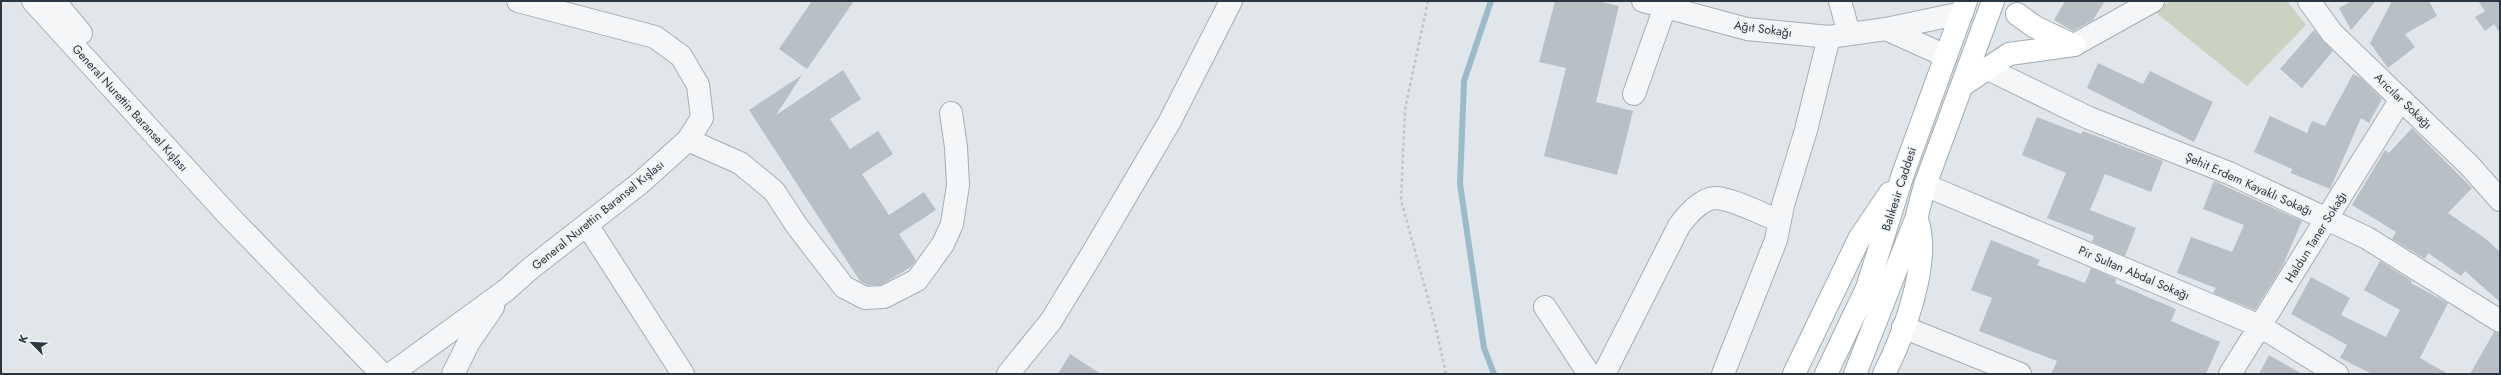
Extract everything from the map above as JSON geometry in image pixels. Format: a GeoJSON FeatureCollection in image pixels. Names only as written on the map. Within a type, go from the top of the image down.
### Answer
{"type":"FeatureCollection","features":[{"type":"Feature","properties":{"kind":"main road","name":"Balıkesir Caddesi"},"geometry":{"type":"LineString","coordinates":[[1855,374],[1916,219],[1925,185],[1993,1]]}},
{"type":"Feature","properties":{"kind":"main road"},"geometry":{"type":"LineString","coordinates":[[1998,1],[2007,5],[2035,27],[2074,45]]}},
{"type":"Feature","properties":{"kind":"main road","name":"Balıkesir Caddesi"},"geometry":{"type":"LineString","coordinates":[[1826,374],[1867,288],[1903,174],[1946,56],[1968,5]]}},
{"type":"Feature","properties":{"kind":"main road"},"geometry":{"type":"LineString","coordinates":[[2009,54],[2019,35],[2017,14]]}},
{"type":"Feature","properties":{"kind":"main road"},"geometry":{"type":"LineString","coordinates":[[1963,85],[1986,68],[2009,54],[2074,45]]}},
{"type":"Feature","properties":{"kind":"main road"},"geometry":{"type":"LineString","coordinates":[[1794,374],[1859,239],[1903,174]]}},
{"type":"Feature","properties":{"kind":"main road"},"geometry":{"type":"LineString","coordinates":[[1888,370],[1916,288],[1922,259],[1921,232],[1916,219]]}},
{"type":"Feature","properties":{"kind":"street","name":"General Nurettin Baransel Kışlası"},"geometry":{"type":"LineString","coordinates":[[33,1],[227,214],[382,374]]}},
{"type":"Feature","properties":{"kind":"street","name":"General Nurettin Baransel Kışlası"},"geometry":{"type":"LineString","coordinates":[[54,1],[227,214]]}},
{"type":"Feature","properties":{"kind":"street","name":"General Nurettin Baransel Kışlası"},"geometry":{"type":"LineString","coordinates":[[392,374],[505,291],[639,184],[688,140],[702,118],[698,85],[682,56],[655,37],[518,1]]}},
{"type":"Feature","properties":{"kind":"street"},"geometry":{"type":"LineString","coordinates":[[1008,374],[1051,321],[1092,254],[1170,121],[1231,1]]}},
{"type":"Feature","properties":{"kind":"street","name":"Ağıt Sokağı"},"geometry":{"type":"LineString","coordinates":[[1643,1],[1747,29],[1839,36],[1886,29],[1968,5]]}},
{"type":"Feature","properties":{"kind":"street"},"geometry":{"type":"LineString","coordinates":[[1723,374],[1776,240],[1806,130],[1839,36],[1840,1]]}},
{"type":"Feature","properties":{"kind":"street"},"geometry":{"type":"LineString","coordinates":[[2074,45],[2153,1]]}},
{"type":"Feature","properties":{"kind":"street","name":"Arıcılar Sokağı"},"geometry":{"type":"LineString","coordinates":[[2309,1],[2332,33],[2469,165],[2500,200]]}},
{"type":"Feature","properties":{"kind":"street"},"geometry":{"type":"LineString","coordinates":[[1634,94],[1665,7]]}},
{"type":"Feature","properties":{"kind":"street"},"geometry":{"type":"LineString","coordinates":[[1886,29],[1946,56]]}},
{"type":"Feature","properties":{"kind":"street","name":"Şehit Erdem Kayaklı Sokağı"},"geometry":{"type":"LineString","coordinates":[[1986,68],[2089,118],[2229,173],[2368,238],[2500,321]]}},
{"type":"Feature","properties":{"kind":"street","name":"Haldun Taner Sokağı"},"geometry":{"type":"LineString","coordinates":[[2230,374],[2401,99]]}},
{"type":"Feature","properties":{"kind":"street"},"geometry":{"type":"LineString","coordinates":[[688,140],[740,163],[774,191],[796,226],[844,286],[865,298],[884,297],[917,280],[943,244],[952,224],[958,184],[956,146],[950,113]]}},
{"type":"Feature","properties":{"kind":"street","name":"Pir Sultan Abdal Sokağı"},"geometry":{"type":"LineString","coordinates":[[1925,185],[2260,326],[2337,374]]}},
{"type":"Feature","properties":{"kind":"street"},"geometry":{"type":"LineString","coordinates":[[1604,374],[1679,226],[1688,214],[1700,205],[1715,198],[1731,202],[1780,221]]}},
{"type":"Feature","properties":{"kind":"street"},"geometry":{"type":"LineString","coordinates":[[587,225],[683,374]]}},
{"type":"Feature","properties":{"kind":"street","name":"General Nurettin Baransel Kışlası"},"geometry":{"type":"LineString","coordinates":[[453,374],[469,342],[505,291]]}},
{"type":"Feature","properties":{"kind":"street"},"geometry":{"type":"LineString","coordinates":[[1545,307],[1589,374]]}},
{"type":"Feature","properties":{"kind":"street"},"geometry":{"type":"LineString","coordinates":[[1903,327],[2020,374]]}},
{"type":"Feature","properties":{"kind":"path"},"geometry":{"type":"LineString","coordinates":[[1428,1],[1405,108],[1401,200],[1435,324],[1446,374]]}},
{"type":"Feature","properties":{"kind":"green space"},"geometry":{"type":"Polygon","coordinates":[[[2170,1],[2287,1],[2306,25],[2247,86],[2154,11],[2170,1]]]}},
{"type":"Feature","properties":{"kind":"building"},"geometry":{"type":"Polygon","coordinates":[[[812,1],[854,1],[807,69],[779,49],[812,1]]]}},
{"type":"Feature","properties":{"kind":"building"},"geometry":{"type":"Polygon","coordinates":[[[1555,1],[1598,1],[1619,6],[1596,102],[1633,111],[1617,175],[1544,156],[1566,68],[1539,62],[1555,1]]]}},
{"type":"Feature","properties":{"kind":"building"},"geometry":{"type":"Polygon","coordinates":[[[2065,1],[2105,1],[2093,20],[2073,31],[2054,20],[2065,1]]]}},
{"type":"Feature","properties":{"kind":"building"},"geometry":{"type":"Polygon","coordinates":[[[2352,1],[2376,1],[2351,30],[2339,8],[2352,1]]]}},
{"type":"Feature","properties":{"kind":"building"},"geometry":{"type":"Polygon","coordinates":[[[2392,1],[2429,1],[2437,16],[2405,34],[2415,47],[2388,68],[2370,43],[2392,1]]]}},
{"type":"Feature","properties":{"kind":"building"},"geometry":{"type":"Polygon","coordinates":[[[2478,1],[2500,1],[2500,33],[2494,24],[2485,31],[2475,17],[2485,11],[2478,1]]]}},
{"type":"Feature","properties":{"kind":"building"},"geometry":{"type":"Polygon","coordinates":[[[2314,30],[2333,51],[2302,88],[2280,69],[2314,30]]]}},
{"type":"Feature","properties":{"kind":"building"},"geometry":{"type":"Polygon","coordinates":[[[2098,63],[2143,84],[2150,71],[2213,102],[2194,142],[2087,88],[2098,63]]]}},
{"type":"Feature","properties":{"kind":"building"},"geometry":{"type":"Polygon","coordinates":[[[843,70],[861,99],[830,119],[850,149],[878,131],[893,154],[862,174],[889,215],[924,192],[936,210],[899,234],[916,260],[911,267],[881,285],[868,285],[860,281],[749,110],[802,75],[776,115],[843,70]]]}},
{"type":"Feature","properties":{"kind":"building"},"geometry":{"type":"Polygon","coordinates":[[[2353,74],[2361,78],[2382,99],[2369,123],[2361,118],[2330,189],[2291,173],[2292,169],[2254,152],[2270,116],[2307,133],[2312,121],[2325,126],[2353,74]]]}},
{"type":"Feature","properties":{"kind":"building"},"geometry":{"type":"Polygon","coordinates":[[[2037,117],[2081,134],[2083,131],[2163,161],[2151,192],[2105,174],[2090,210],[2136,228],[2125,256],[2092,242],[2094,236],[2047,218],[2066,173],[2022,155],[2037,117]]]}},
{"type":"Feature","properties":{"kind":"building"},"geometry":{"type":"Polygon","coordinates":[[[2412,128],[2472,188],[2448,213],[2486,239],[2500,252],[2500,302],[2465,271],[2461,276],[2428,253],[2425,259],[2392,239],[2396,232],[2352,205],[2385,150],[2389,153],[2412,128]]]}},
{"type":"Feature","properties":{"kind":"building"},"geometry":{"type":"Polygon","coordinates":[[[2214,181],[2302,221],[2283,265],[2255,310],[2213,293],[2216,288],[2177,273],[2191,237],[2232,252],[2244,225],[2203,209],[2214,181]]]}},
{"type":"Feature","properties":{"kind":"building"},"geometry":{"type":"Polygon","coordinates":[[[1991,240],[2040,260],[2037,265],[2085,283],[2091,268],[2116,279],[2115,283],[2176,309],[2171,321],[2220,342],[2206,374],[2051,374],[2057,361],[1979,331],[1992,298],[1971,290],[1991,240]]]}},
{"type":"Feature","properties":{"kind":"building"},"geometry":{"type":"Polygon","coordinates":[[[2380,261],[2412,281],[2411,283],[2448,303],[2420,358],[2448,374],[2372,374],[2340,358],[2347,345],[2291,314],[2311,277],[2350,298],[2341,315],[2386,337],[2400,310],[2364,290],[2380,261]]]}},
{"type":"Feature","properties":{"kind":"building"},"geometry":{"type":"Polygon","coordinates":[[[2494,332],[2500,333],[2500,374],[2470,374],[2494,332]]]}},
{"type":"Feature","properties":{"kind":"building"},"geometry":{"type":"Polygon","coordinates":[[[1070,354],[1101,374],[1058,374],[1070,354]]]}},
{"type":"Feature","properties":{"kind":"building"},"geometry":{"type":"Polygon","coordinates":[[[2269,355],[2302,374],[2259,374],[2269,355]]]}},
{"type":"Feature","properties":{"kind":"waterway"},"geometry":{"type":"LineString","coordinates":[[1491,1],[1464,81],[1460,184],[1484,348],[1494,374]]}}]}
